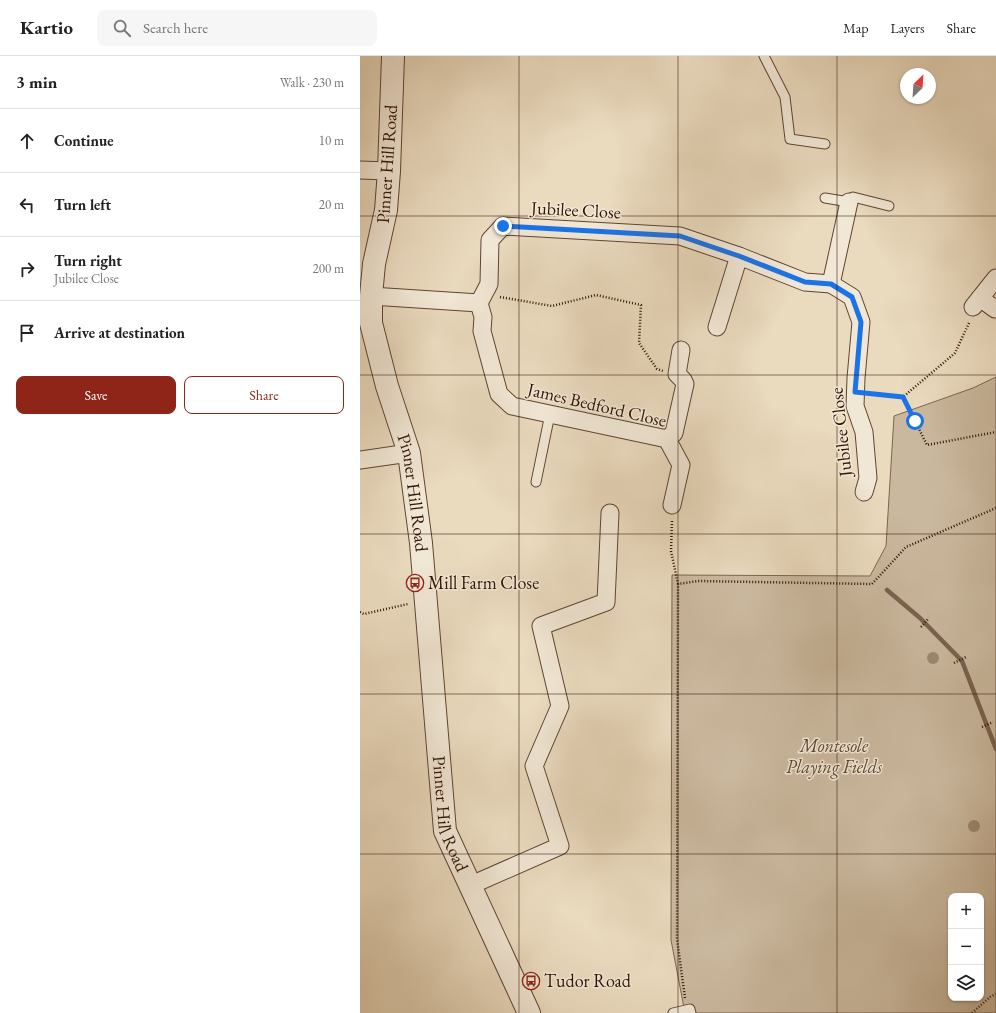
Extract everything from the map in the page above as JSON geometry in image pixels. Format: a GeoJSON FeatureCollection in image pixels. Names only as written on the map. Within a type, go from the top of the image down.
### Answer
{"type":"FeatureCollection","features":[{"type":"Feature","properties":{"kind":"street","name":"Pinner Hill Road"},"geometry":{"type":"LineString","coordinates":[[393,56],[389,171],[386,210],[374,264],[371,296],[371,323],[387,386],[409,453],[421,543],[445,831],[526,1012]]}},
{"type":"Feature","properties":{"kind":"street"},"geometry":{"type":"LineString","coordinates":[[360,170],[389,171]]}},
{"type":"Feature","properties":{"kind":"street"},"geometry":{"type":"LineString","coordinates":[[831,284],[849,202]]}},
{"type":"Feature","properties":{"kind":"street","name":"Jubilee Close"},"geometry":{"type":"LineString","coordinates":[[482,299],[489,284],[490,240],[503,226],[680,236],[739,256],[805,282],[831,284],[852,297],[861,322],[855,406],[864,432],[868,478],[864,492]]}},
{"type":"Feature","properties":{"kind":"street"},"geometry":{"type":"LineString","coordinates":[[717,327],[739,256]]}},
{"type":"Feature","properties":{"kind":"street"},"geometry":{"type":"LineString","coordinates":[[995,309],[976,302],[996,278]]}},
{"type":"Feature","properties":{"kind":"street"},"geometry":{"type":"LineString","coordinates":[[371,296],[482,299]]}},
{"type":"Feature","properties":{"kind":"street","name":"James Bedford Close"},"geometry":{"type":"LineString","coordinates":[[482,299],[482,330],[499,394],[512,406],[668,439],[681,465],[672,505]]}},
{"type":"Feature","properties":{"kind":"street"},"geometry":{"type":"LineString","coordinates":[[668,439],[674,433],[685,384],[677,374],[681,350]]}},
{"type":"Feature","properties":{"kind":"street"},"geometry":{"type":"LineString","coordinates":[[360,460],[409,453]]}},
{"type":"Feature","properties":{"kind":"street"},"geometry":{"type":"LineString","coordinates":[[469,886],[560,846],[534,766],[560,706],[541,626],[606,602],[610,513]]}},
{"type":"Feature","properties":{"kind":"lane"},"geometry":{"type":"LineString","coordinates":[[764,56],[785,97],[790,139],[825,144]]}},
{"type":"Feature","properties":{"kind":"lane"},"geometry":{"type":"LineString","coordinates":[[824,198],[849,202],[853,197],[889,206]]}},
{"type":"Feature","properties":{"kind":"lane"},"geometry":{"type":"LineString","coordinates":[[536,482],[550,414]]}},
{"type":"Feature","properties":{"kind":"lane"},"geometry":{"type":"LineString","coordinates":[[673,1013],[690,1011]]}},
{"type":"Feature","properties":{"kind":"path"},"geometry":{"type":"LineString","coordinates":[[482,299],[552,306],[596,295],[641,305],[639,343],[658,369],[677,374]]}},
{"type":"Feature","properties":{"kind":"path"},"geometry":{"type":"LineString","coordinates":[[855,392],[903,397],[955,353],[971,318],[976,302]]}},
{"type":"Feature","properties":{"kind":"path"},"geometry":{"type":"LineString","coordinates":[[903,397],[928,446],[996,432]]}},
{"type":"Feature","properties":{"kind":"path"},"geometry":{"type":"LineString","coordinates":[[672,505],[671,551],[678,584],[677,939],[685,1000],[690,1011]]}},
{"type":"Feature","properties":{"kind":"path"},"geometry":{"type":"LineString","coordinates":[[678,584],[698,581],[872,584],[906,547],[996,508]]}},
{"type":"Feature","properties":{"kind":"path"},"geometry":{"type":"LineString","coordinates":[[360,612],[364,614],[425,600]]}},
{"type":"Feature","properties":{"kind":"path"},"geometry":{"type":"LineString","coordinates":[[921,627],[929,618]]}},
{"type":"Feature","properties":{"kind":"path"},"geometry":{"type":"LineString","coordinates":[[954,663],[966,657]]}},
{"type":"Feature","properties":{"kind":"path"},"geometry":{"type":"LineString","coordinates":[[982,728],[993,722]]}},
{"type":"Feature","properties":{"kind":"path"},"geometry":{"type":"LineString","coordinates":[[972,1013],[990,997],[996,994]]}},
{"type":"Feature","properties":{"kind":"green space","name":"Montesole Playing Fields"},"geometry":{"type":"Polygon","coordinates":[[[996,377],[996,1013],[685,1013],[671,940],[672,575],[870,576],[886,546],[894,416],[973,388],[996,377]]]}},
{"type":"Feature","properties":{"kind":"waterway"},"geometry":{"type":"LineString","coordinates":[[887,590],[920,618],[962,661],[996,749]]}},
{"type":"Feature","properties":{"kind":"place","name":"Mill Farm Close"},"geometry":{"type":"Point","coordinates":[415,583]}},
{"type":"Feature","properties":{"kind":"place","name":"Tudor Road"},"geometry":{"type":"Point","coordinates":[531,981]}},
{"type":"Feature","properties":{"kind":"route"},"geometry":{"type":"LineString","coordinates":[[503,226],[680,236],[739,256],[805,282],[831,284],[852,297],[861,322],[855,392],[903,397],[915,421]]}}]}
